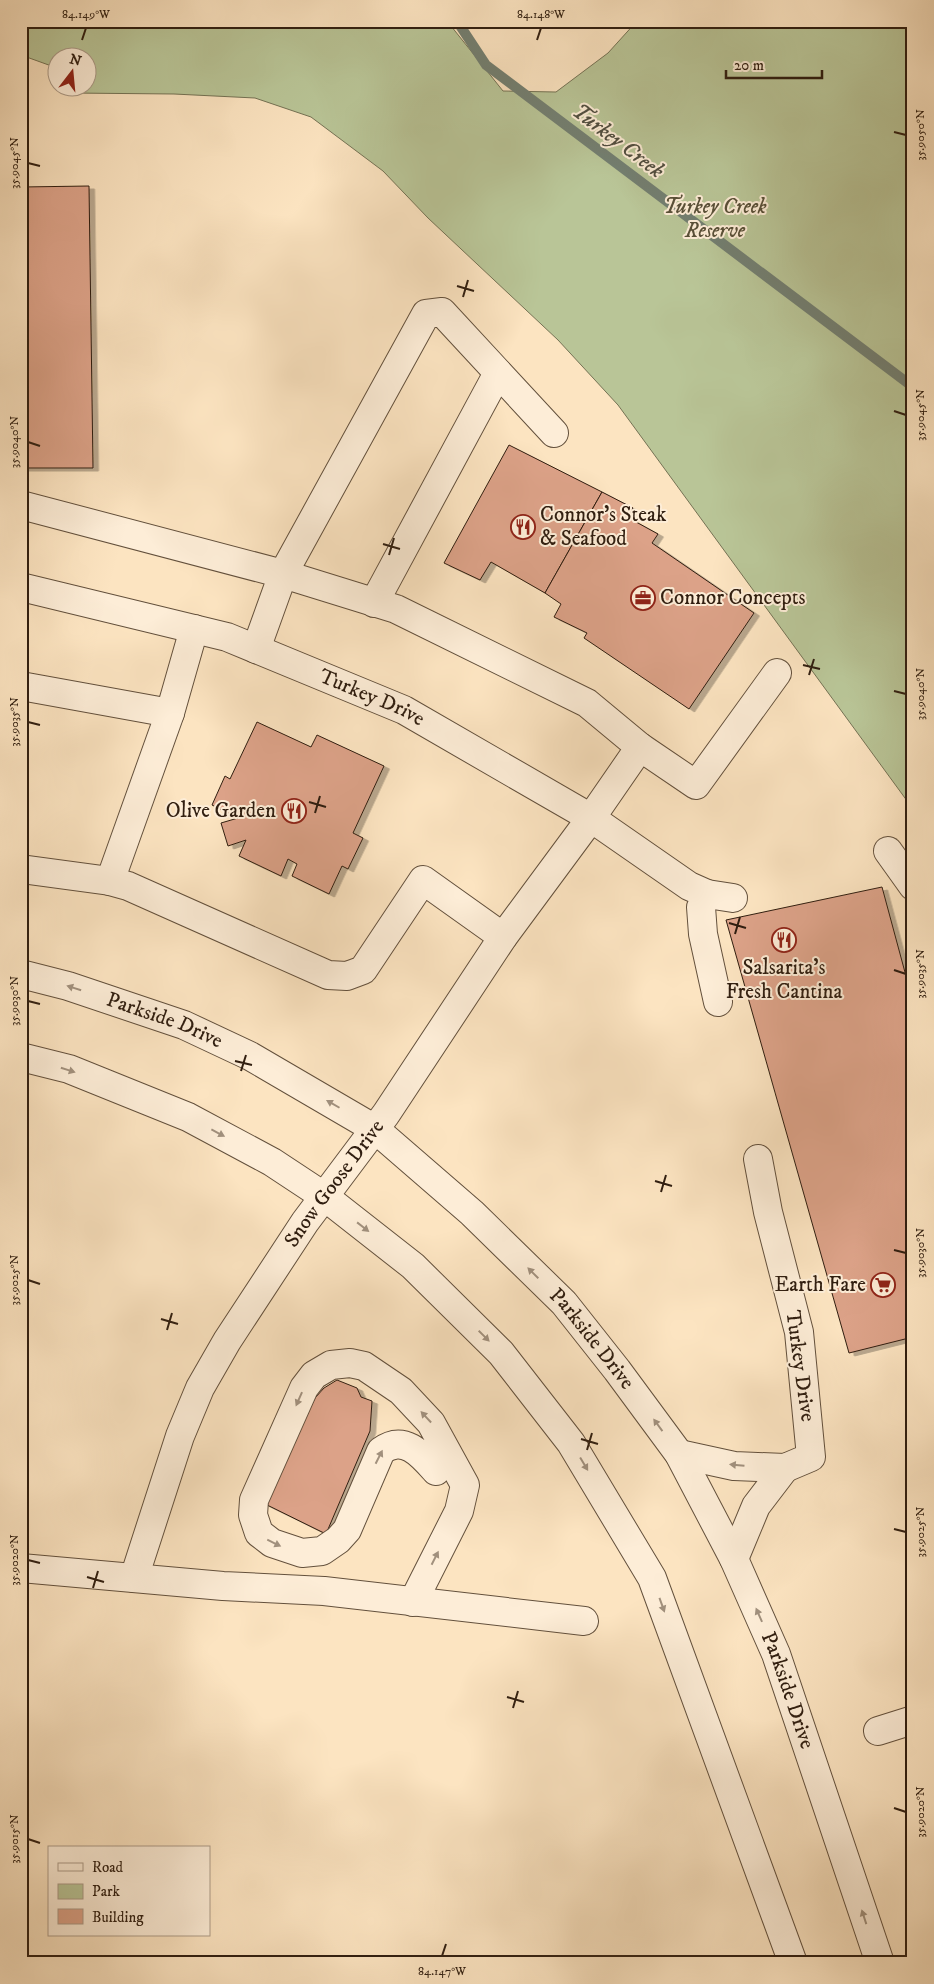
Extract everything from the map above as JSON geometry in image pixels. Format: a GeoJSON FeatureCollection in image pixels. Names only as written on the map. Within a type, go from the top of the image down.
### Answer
{"type":"FeatureCollection","features":[{"type":"Feature","properties":{"kind":"street"},"geometry":{"type":"LineString","coordinates":[[256,649],[283,574],[426,314],[442,312],[554,433]]}},
{"type":"Feature","properties":{"kind":"street"},"geometry":{"type":"LineString","coordinates":[[374,602],[498,373]]}},
{"type":"Feature","properties":{"kind":"street"},"geometry":{"type":"LineString","coordinates":[[21,505],[283,574],[396,609],[587,702],[640,748],[696,785],[777,673]]}},
{"type":"Feature","properties":{"kind":"street","name":"Turkey Drive"},"geometry":{"type":"LineString","coordinates":[[21,587],[227,637],[404,710],[591,818],[698,890]]}},
{"type":"Feature","properties":{"kind":"street"},"geometry":{"type":"LineString","coordinates":[[110,881],[170,713],[194,629]]}},
{"type":"Feature","properties":{"kind":"street"},"geometry":{"type":"LineString","coordinates":[[21,686],[170,713]]}},
{"type":"Feature","properties":{"kind":"street","name":"Snow Goose Drive"},"geometry":{"type":"LineString","coordinates":[[134,1578],[180,1436],[200,1388],[226,1341],[305,1222],[375,1129],[503,937],[640,748]]}},
{"type":"Feature","properties":{"kind":"street"},"geometry":{"type":"LineString","coordinates":[[888,851],[913,886]]}},
{"type":"Feature","properties":{"kind":"street"},"geometry":{"type":"LineString","coordinates":[[21,869],[110,881],[128,886],[328,976],[347,976],[363,970],[424,880],[503,937]]}},
{"type":"Feature","properties":{"kind":"street"},"geometry":{"type":"LineString","coordinates":[[718,1002],[703,934],[698,890],[733,898]]}},
{"type":"Feature","properties":{"kind":"street","name":"Parkside Drive"},"geometry":{"type":"LineString","coordinates":[[21,974],[68,986],[184,1025],[250,1056],[375,1129],[472,1214],[564,1303],[618,1370],[679,1454],[734,1559],[776,1654],[880,1963]]}},
{"type":"Feature","properties":{"kind":"street"},"geometry":{"type":"LineString","coordinates":[[21,1057],[69,1069],[188,1117],[272,1162],[325,1197],[413,1266],[501,1353],[576,1451],[652,1578],[793,1963]]}},
{"type":"Feature","properties":{"kind":"street","name":"Turkey Drive"},"geometry":{"type":"LineString","coordinates":[[758,1159],[768,1212],[799,1332],[811,1457],[786,1468]]}},
{"type":"Feature","properties":{"kind":"street"},"geometry":{"type":"LineString","coordinates":[[413,1602],[459,1511],[465,1485],[431,1423],[401,1392],[364,1366],[350,1363],[331,1365],[314,1375],[304,1388],[254,1500],[253,1515],[259,1533],[272,1543],[302,1553],[322,1551],[347,1530],[381,1451],[390,1445],[402,1445],[416,1450],[436,1471]]}},
{"type":"Feature","properties":{"kind":"street"},"geometry":{"type":"LineString","coordinates":[[679,1454],[734,1466],[786,1468]]}},
{"type":"Feature","properties":{"kind":"street"},"geometry":{"type":"LineString","coordinates":[[734,1559],[756,1506],[786,1468]]}},
{"type":"Feature","properties":{"kind":"street"},"geometry":{"type":"LineString","coordinates":[[21,1568],[223,1586],[324,1591],[584,1621]]}},
{"type":"Feature","properties":{"kind":"street"},"geometry":{"type":"LineString","coordinates":[[878,1731],[913,1720]]}},
{"type":"Feature","properties":{"kind":"green space","name":"Turkey Creek Reserve"},"geometry":{"type":"Polygon","coordinates":[[[21,21],[447,21],[503,91],[556,92],[608,53],[637,21],[913,21],[913,809],[618,405],[558,340],[428,218],[383,171],[311,117],[255,98],[174,94],[98,93],[98,48],[48,48],[48,65],[21,55],[21,21]]]}},
{"type":"Feature","properties":{"kind":"building"},"geometry":{"type":"Polygon","coordinates":[[[89,186],[93,468],[21,468],[21,187],[89,186]]]}},
{"type":"Feature","properties":{"kind":"building","name":"Connor's Steak & Seafood"},"geometry":{"type":"Polygon","coordinates":[[[509,445],[602,492],[545,593],[491,562],[480,580],[444,563],[509,445]]]}},
{"type":"Feature","properties":{"kind":"building","name":"Connor Concepts"},"geometry":{"type":"Polygon","coordinates":[[[602,492],[633,508],[627,517],[658,534],[652,543],[754,613],[689,709],[584,638],[587,633],[554,617],[561,604],[545,593],[602,492]]]}},
{"type":"Feature","properties":{"kind":"building","name":"Olive Garden"},"geometry":{"type":"Polygon","coordinates":[[[257,722],[311,747],[317,735],[384,766],[353,833],[363,838],[348,869],[342,866],[329,894],[292,876],[297,864],[288,859],[281,876],[239,856],[246,840],[228,846],[221,823],[238,818],[212,805],[225,776],[230,779],[257,722]]]}},
{"type":"Feature","properties":{"kind":"building"},"geometry":{"type":"Polygon","coordinates":[[[882,887],[913,1002],[913,1337],[849,1353],[726,920],[882,887]]]}},
{"type":"Feature","properties":{"kind":"building"},"geometry":{"type":"Polygon","coordinates":[[[337,1380],[357,1388],[361,1397],[372,1401],[370,1431],[326,1534],[263,1503],[315,1398],[324,1388],[337,1380]]]}},
{"type":"Feature","properties":{"kind":"waterway","name":"Turkey Creek"},"geometry":{"type":"LineString","coordinates":[[457,21],[486,65],[913,387]]}},
{"type":"Feature","properties":{"kind":"place","name":"Connor's Steak & Seafood"},"geometry":{"type":"Point","coordinates":[523,527]}},
{"type":"Feature","properties":{"kind":"place","name":"Connor Concepts"},"geometry":{"type":"Point","coordinates":[643,598]}},
{"type":"Feature","properties":{"kind":"place","name":"Olive Garden"},"geometry":{"type":"Point","coordinates":[294,811]}},
{"type":"Feature","properties":{"kind":"place","name":"Salsarita's Fresh Cantina"},"geometry":{"type":"Point","coordinates":[784,940]}},
{"type":"Feature","properties":{"kind":"place","name":"Earth Fare"},"geometry":{"type":"Point","coordinates":[883,1285]}}]}
